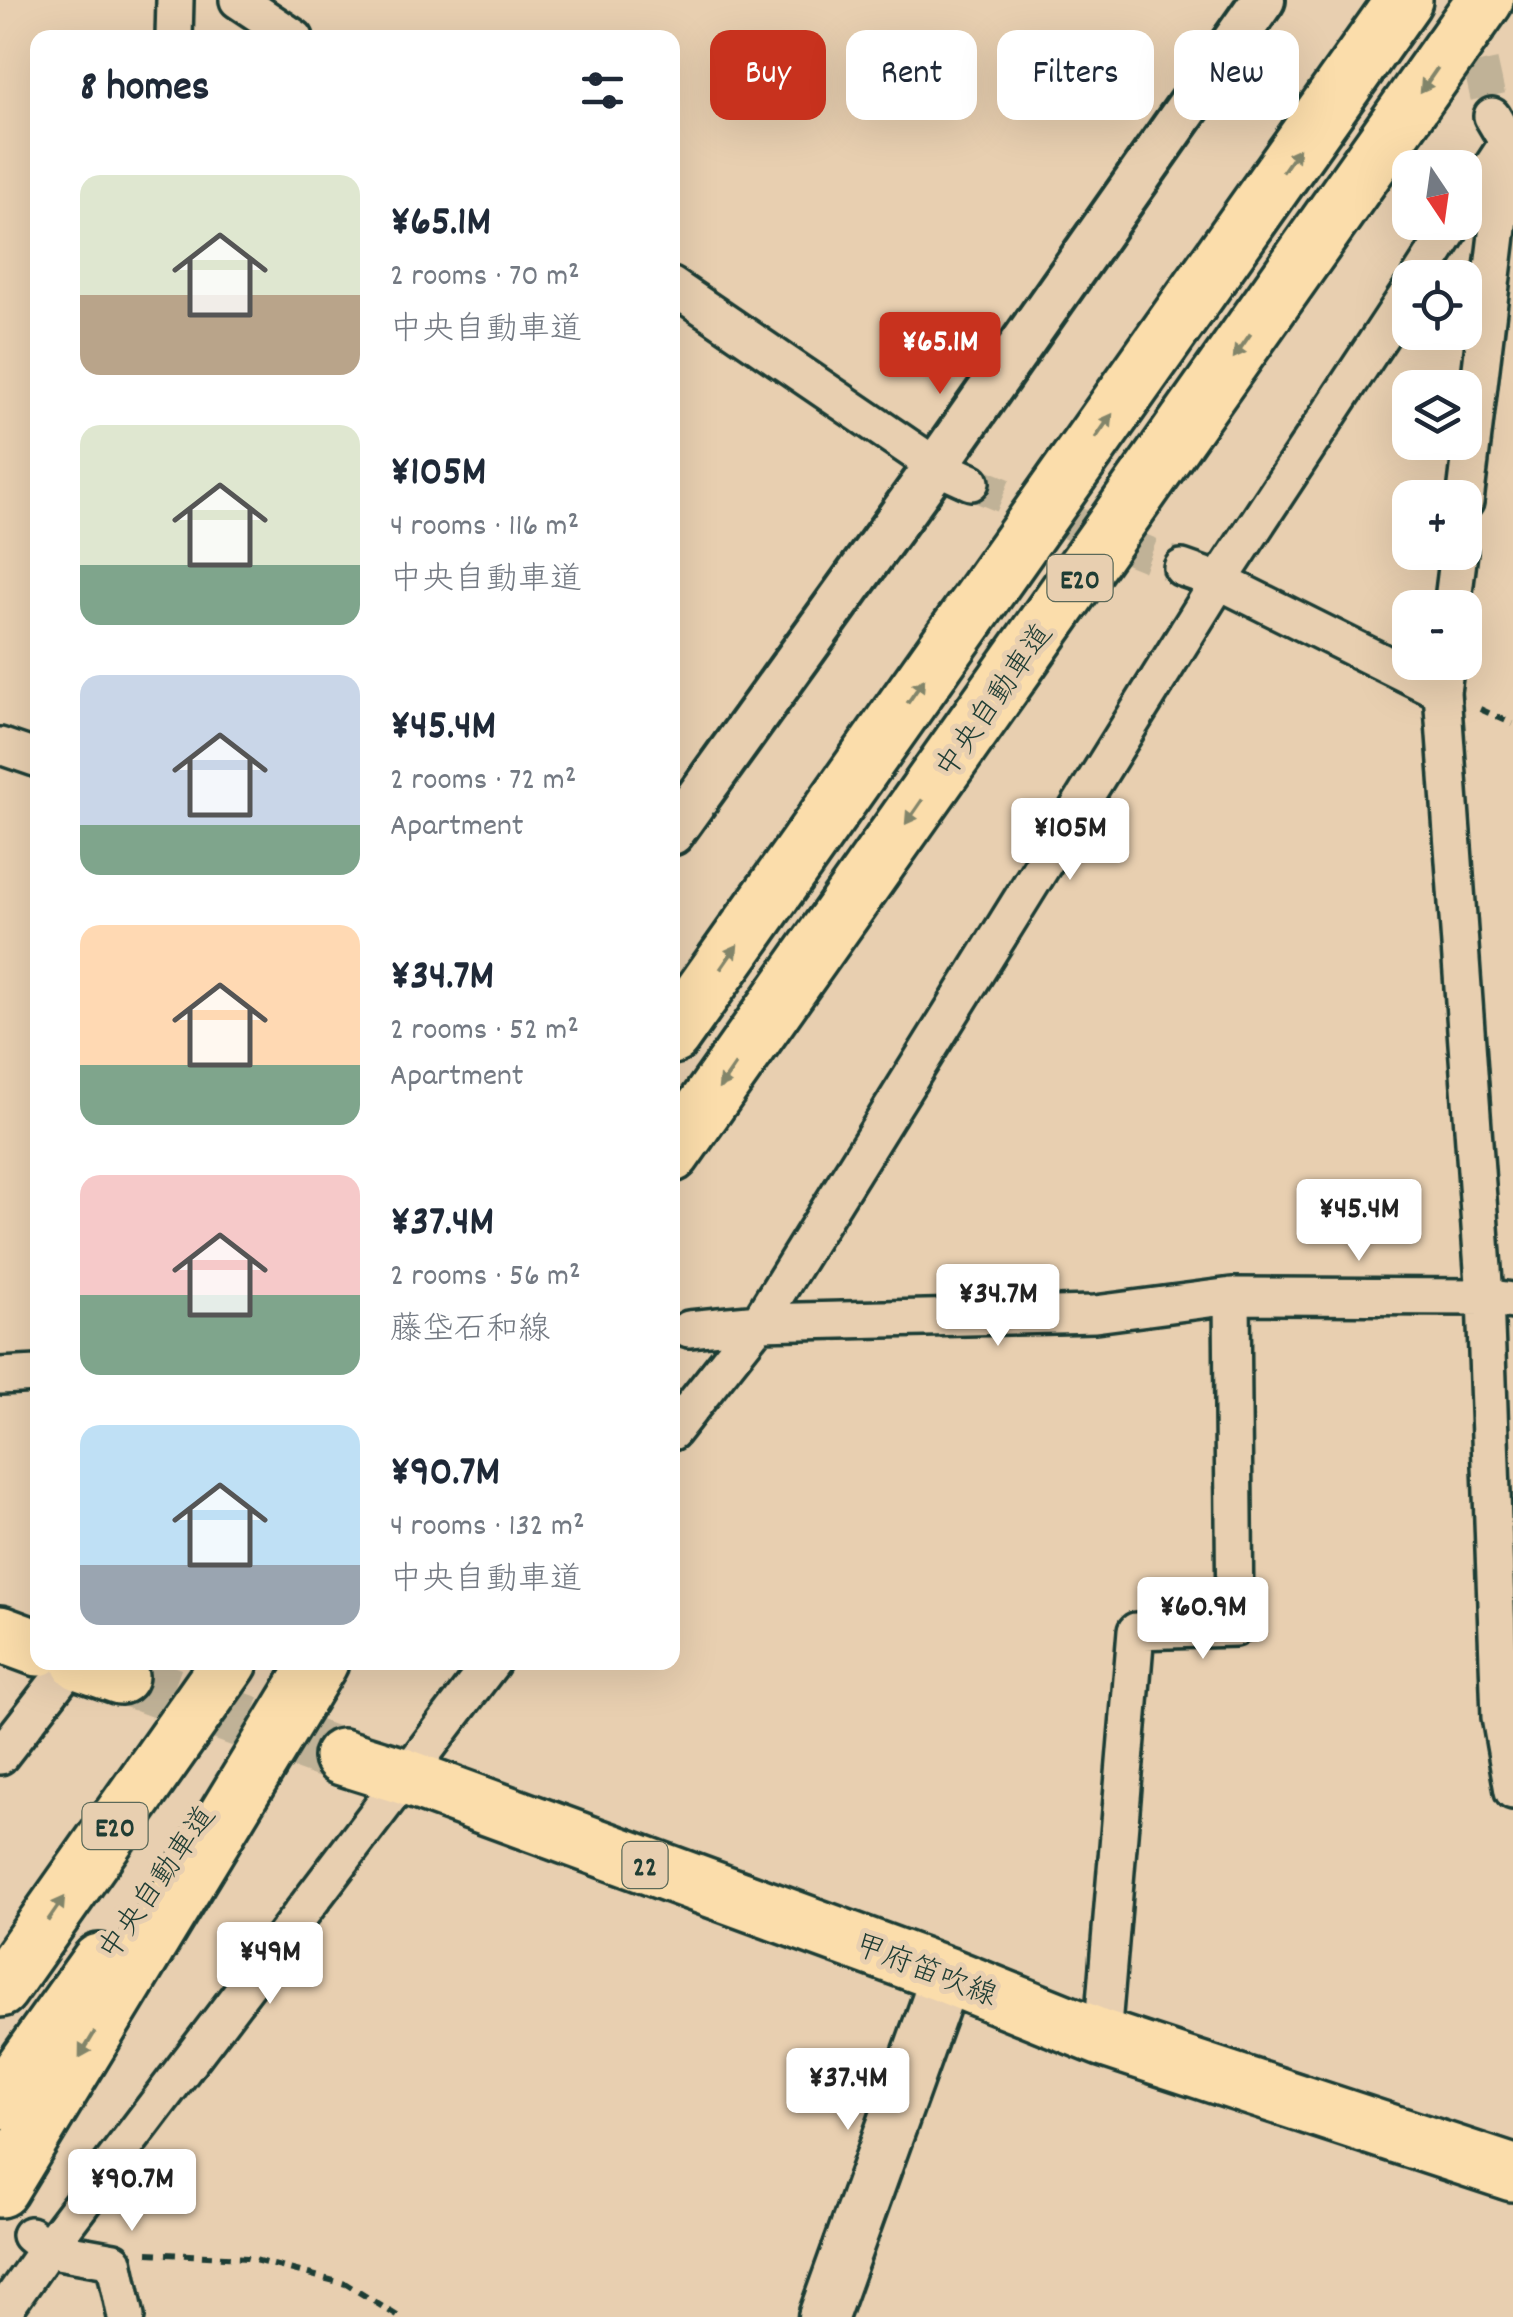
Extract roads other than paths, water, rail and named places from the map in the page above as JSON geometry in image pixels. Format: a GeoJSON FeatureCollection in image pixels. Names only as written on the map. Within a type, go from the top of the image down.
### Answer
{"type":"FeatureCollection","features":[{"type":"Feature","properties":{"kind":"main road","name":"E20"},"geometry":{"type":"LineString","coordinates":[[680,1025],[1404,0]]}},
{"type":"Feature","properties":{"kind":"main road","name":"中央自動車道"},"geometry":{"type":"LineString","coordinates":[[680,1143],[1485,0]]}},
{"type":"Feature","properties":{"kind":"main road"},"geometry":{"type":"LineString","coordinates":[[0,1634],[30,1645]]}},
{"type":"Feature","properties":{"kind":"main road","name":"E20"},"geometry":{"type":"LineString","coordinates":[[0,1989],[224,1670]]}},
{"type":"Feature","properties":{"kind":"main road","name":"中央自動車道"},"geometry":{"type":"LineString","coordinates":[[0,2101],[310,1670]]}},
{"type":"Feature","properties":{"kind":"main road"},"geometry":{"type":"LineString","coordinates":[[0,2189],[311,1670]]}},
{"type":"Feature","properties":{"kind":"main road","name":"甲府笛吹線"},"geometry":{"type":"LineString","coordinates":[[342,1757],[946,1975],[1102,2038],[1513,2172]]}},
{"type":"Feature","properties":{"kind":"main road"},"geometry":{"type":"LineString","coordinates":[[823,2317],[946,1975]]}},
{"type":"Feature","properties":{"kind":"street"},"geometry":{"type":"LineString","coordinates":[[174,30],[176,0]]}},
{"type":"Feature","properties":{"kind":"street"},"geometry":{"type":"LineString","coordinates":[[238,0],[282,30]]}},
{"type":"Feature","properties":{"kind":"street"},"geometry":{"type":"LineString","coordinates":[[680,823],[954,474],[1263,0]]}},
{"type":"Feature","properties":{"kind":"street"},"geometry":{"type":"LineString","coordinates":[[1482,178],[1506,135]]}},
{"type":"Feature","properties":{"kind":"street"},"geometry":{"type":"LineString","coordinates":[[1467,480],[1506,135]]}},
{"type":"Feature","properties":{"kind":"street"},"geometry":{"type":"LineString","coordinates":[[680,291],[954,474]]}},
{"type":"Feature","properties":{"kind":"street"},"geometry":{"type":"LineString","coordinates":[[680,1422],[759,1322],[1220,581],[1392,319]]}},
{"type":"Feature","properties":{"kind":"street"},"geometry":{"type":"LineString","coordinates":[[1182,568],[1392,655]]}},
{"type":"Feature","properties":{"kind":"street"},"geometry":{"type":"LineString","coordinates":[[1444,680],[1499,1299],[1500,1717],[1513,1791]]}},
{"type":"Feature","properties":{"kind":"street"},"geometry":{"type":"LineString","coordinates":[[0,746],[30,756]]}},
{"type":"Feature","properties":{"kind":"street"},"geometry":{"type":"LineString","coordinates":[[690,1329],[759,1322],[1095,1314],[1232,1296],[1499,1299]]}},
{"type":"Feature","properties":{"kind":"street"},"geometry":{"type":"LineString","coordinates":[[1102,2038],[1136,1632],[1234,1628],[1232,1296]]}},
{"type":"Feature","properties":{"kind":"street"},"geometry":{"type":"LineString","coordinates":[[0,1376],[30,1374]]}},
{"type":"Feature","properties":{"kind":"street"},"geometry":{"type":"LineString","coordinates":[[0,1756],[88,1670]]}},
{"type":"Feature","properties":{"kind":"street"},"geometry":{"type":"LineString","coordinates":[[0,2316],[38,2242],[486,1670]]}},
{"type":"Feature","properties":{"kind":"street"},"geometry":{"type":"LineString","coordinates":[[38,2242],[114,2261],[126,2317]]}},
{"type":"Feature","properties":{"kind":"tunnel"},"geometry":{"type":"LineString","coordinates":[[1469,11],[1492,116]]}},
{"type":"Feature","properties":{"kind":"tunnel"},"geometry":{"type":"LineString","coordinates":[[971,482],[1182,568]]}},
{"type":"Feature","properties":{"kind":"tunnel"},"geometry":{"type":"LineString","coordinates":[[120,1676],[342,1757]]}}]}
